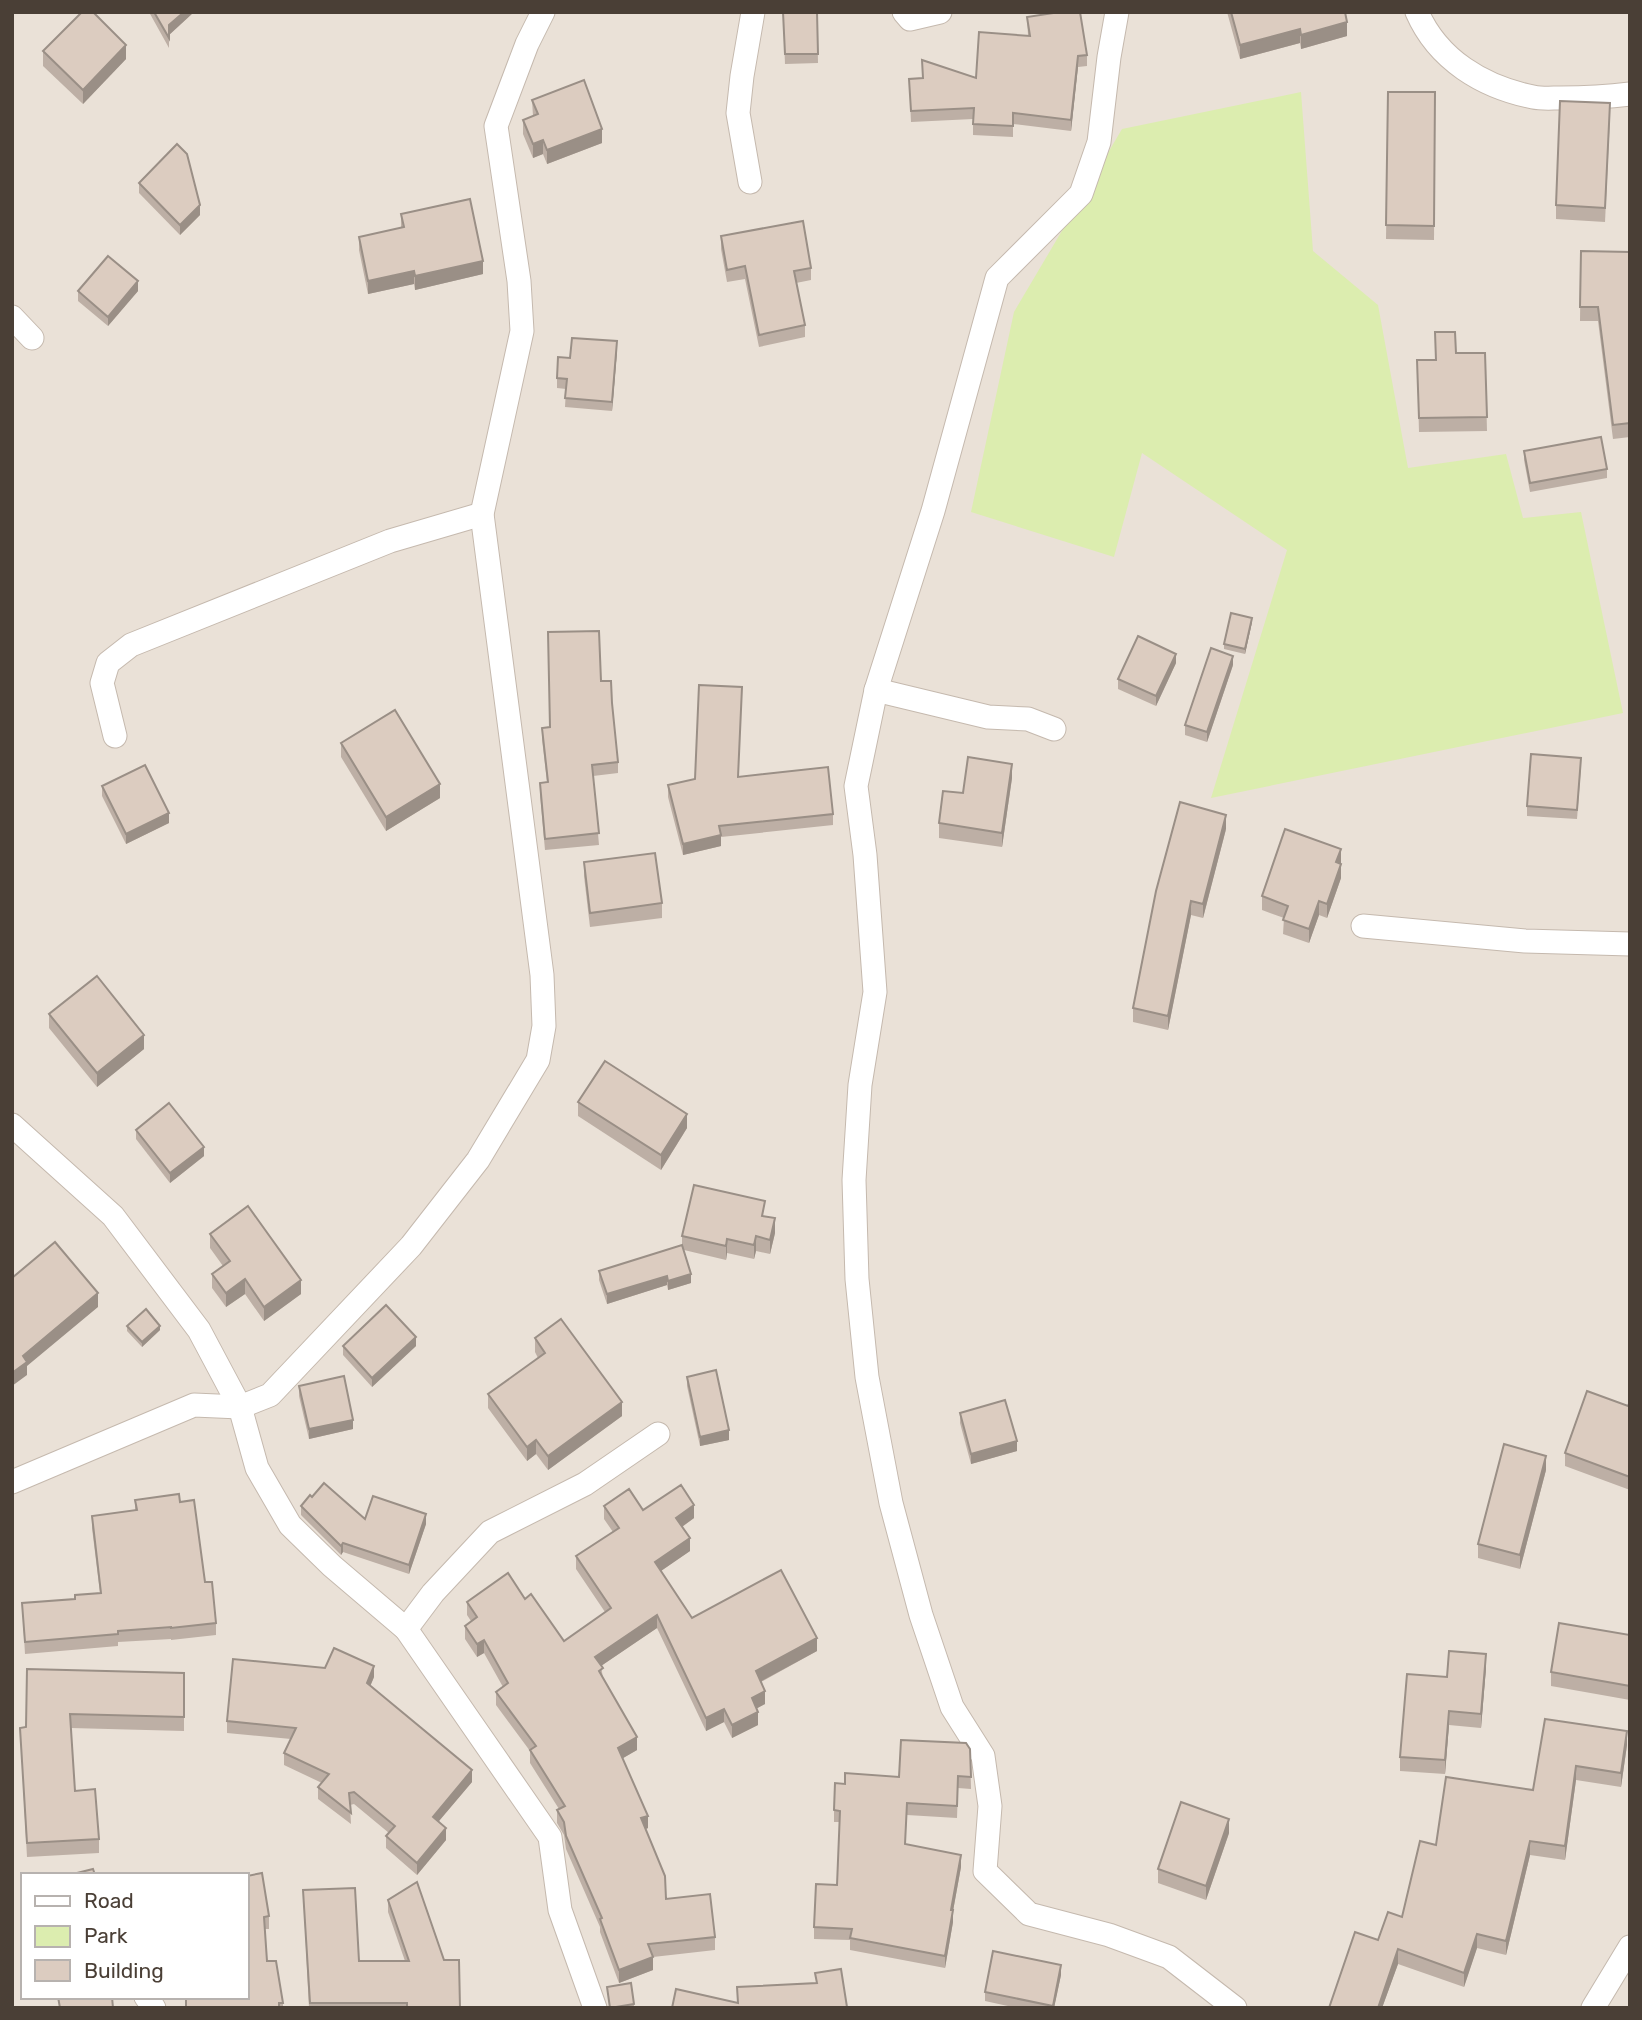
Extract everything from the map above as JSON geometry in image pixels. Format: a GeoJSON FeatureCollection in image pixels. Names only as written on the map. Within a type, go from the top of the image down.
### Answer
{"type":"FeatureCollection","features":[{"type":"Feature","properties":{"kind":"street"},"geometry":{"type":"LineString","coordinates":[[12,1482],[194,1405],[240,1407],[270,1395],[411,1246],[478,1160],[538,1060],[544,1026],[541,975],[482,514],[522,331],[519,281],[496,126],[527,44],[544,12]]}},
{"type":"Feature","properties":{"kind":"street"},"geometry":{"type":"LineString","coordinates":[[750,182],[737,113],[753,12]]}},
{"type":"Feature","properties":{"kind":"street"},"geometry":{"type":"LineString","coordinates":[[904,12],[910,19],[940,12]]}},
{"type":"Feature","properties":{"kind":"street"},"geometry":{"type":"LineString","coordinates":[[1117,12],[1098,142],[1081,194],[997,278],[933,511],[876,690],[856,786],[865,855],[875,992],[860,1085],[854,1180],[857,1279],[867,1377],[891,1503],[921,1615],[953,1707],[983,1756],[990,1806],[985,1871],[1029,1914],[1109,1935],[1169,1957],[1235,2008]]}},
{"type":"Feature","properties":{"kind":"street"},"geometry":{"type":"LineString","coordinates":[[1417,12],[1425,30],[1456,65],[1496,86],[1536,97],[1601,98],[1630,94]]}},
{"type":"Feature","properties":{"kind":"street"},"geometry":{"type":"LineString","coordinates":[[12,317],[32,338]]}},
{"type":"Feature","properties":{"kind":"street"},"geometry":{"type":"LineString","coordinates":[[115,736],[102,683],[108,663],[131,645],[390,541],[482,514]]}},
{"type":"Feature","properties":{"kind":"street"},"geometry":{"type":"LineString","coordinates":[[876,690],[988,717],[1028,719],[1054,729]]}},
{"type":"Feature","properties":{"kind":"street"},"geometry":{"type":"LineString","coordinates":[[1363,926],[1525,941],[1630,944]]}},
{"type":"Feature","properties":{"kind":"street"},"geometry":{"type":"LineString","coordinates":[[12,1125],[113,1216],[199,1330],[240,1407],[257,1468],[290,1525],[332,1566],[406,1629],[550,1837],[560,1910],[594,2008]]}},
{"type":"Feature","properties":{"kind":"street"},"geometry":{"type":"LineString","coordinates":[[406,1629],[433,1593],[490,1532],[585,1484],[658,1434]]}},
{"type":"Feature","properties":{"kind":"street"},"geometry":{"type":"LineString","coordinates":[[1593,2008],[1630,1947]]}},
{"type":"Feature","properties":{"kind":"shaded area"},"geometry":{"type":"Polygon","coordinates":[[[12,12],[1630,12],[1630,2008],[12,2008],[12,12]]]}},
{"type":"Feature","properties":{"kind":"green space"},"geometry":{"type":"Polygon","coordinates":[[[1301,92],[1313,251],[1378,305],[1408,468],[1506,454],[1523,518],[1581,512],[1623,713],[1211,798],[1287,550],[1142,453],[1114,557],[971,512],[1014,312],[1122,129],[1301,92]]]}},
{"type":"Feature","properties":{"kind":"building"},"geometry":{"type":"Polygon","coordinates":[[[82,12],[93,12],[126,45],[83,90],[43,51],[82,12]]]}},
{"type":"Feature","properties":{"kind":"building"},"geometry":{"type":"Polygon","coordinates":[[[154,12],[184,12],[169,25],[169,38],[154,12]]]}},
{"type":"Feature","properties":{"kind":"building"},"geometry":{"type":"Polygon","coordinates":[[[783,12],[817,12],[818,54],[785,54],[783,12]]]}},
{"type":"Feature","properties":{"kind":"building"},"geometry":{"type":"Polygon","coordinates":[[[1080,12],[1087,55],[1078,56],[1071,120],[1013,113],[1013,126],[973,124],[974,108],[911,111],[909,79],[923,78],[922,60],[976,78],[979,32],[1030,36],[1027,17],[1080,12]]]}},
{"type":"Feature","properties":{"kind":"building"},"geometry":{"type":"Polygon","coordinates":[[[1231,12],[1345,12],[1347,22],[1301,35],[1300,29],[1240,45],[1231,12]]]}},
{"type":"Feature","properties":{"kind":"building"},"geometry":{"type":"Polygon","coordinates":[[[584,80],[602,129],[547,150],[543,140],[533,144],[523,120],[538,114],[532,100],[584,80]]]}},
{"type":"Feature","properties":{"kind":"building"},"geometry":{"type":"Polygon","coordinates":[[[1388,92],[1435,92],[1434,226],[1386,225],[1388,92]]]}},
{"type":"Feature","properties":{"kind":"building"},"geometry":{"type":"Polygon","coordinates":[[[1560,101],[1610,103],[1605,208],[1556,205],[1560,101]]]}},
{"type":"Feature","properties":{"kind":"building"},"geometry":{"type":"Polygon","coordinates":[[[177,144],[187,154],[200,205],[180,225],[139,183],[177,144]]]}},
{"type":"Feature","properties":{"kind":"building"},"geometry":{"type":"Polygon","coordinates":[[[470,199],[483,261],[415,276],[414,271],[368,281],[359,237],[404,227],[401,214],[470,199]]]}},
{"type":"Feature","properties":{"kind":"building"},"geometry":{"type":"Polygon","coordinates":[[[803,221],[811,268],[794,271],[805,325],[759,335],[745,266],[727,270],[721,236],[803,221]]]}},
{"type":"Feature","properties":{"kind":"building"},"geometry":{"type":"Polygon","coordinates":[[[1581,251],[1630,252],[1630,423],[1613,425],[1598,307],[1580,307],[1581,251]]]}},
{"type":"Feature","properties":{"kind":"building"},"geometry":{"type":"Polygon","coordinates":[[[108,256],[138,281],[108,317],[78,291],[108,256]]]}},
{"type":"Feature","properties":{"kind":"building"},"geometry":{"type":"Polygon","coordinates":[[[1435,332],[1455,332],[1456,353],[1485,353],[1487,417],[1419,418],[1417,360],[1436,360],[1435,332]]]}},
{"type":"Feature","properties":{"kind":"building"},"geometry":{"type":"Polygon","coordinates":[[[572,338],[617,341],[612,402],[565,398],[567,379],[557,378],[558,357],[570,358],[572,338]]]}},
{"type":"Feature","properties":{"kind":"building"},"geometry":{"type":"Polygon","coordinates":[[[1601,437],[1607,469],[1530,483],[1524,451],[1601,437]]]}},
{"type":"Feature","properties":{"kind":"building"},"geometry":{"type":"Polygon","coordinates":[[[1231,613],[1252,618],[1245,649],[1224,644],[1231,613]]]}},
{"type":"Feature","properties":{"kind":"building"},"geometry":{"type":"Polygon","coordinates":[[[599,631],[601,681],[611,681],[618,762],[592,765],[599,833],[545,839],[540,783],[548,782],[542,728],[550,727],[548,632],[599,631]]]}},
{"type":"Feature","properties":{"kind":"building"},"geometry":{"type":"Polygon","coordinates":[[[1138,636],[1176,654],[1156,696],[1118,679],[1138,636]]]}},
{"type":"Feature","properties":{"kind":"building"},"geometry":{"type":"Polygon","coordinates":[[[1211,648],[1233,656],[1207,732],[1185,725],[1211,648]]]}},
{"type":"Feature","properties":{"kind":"building"},"geometry":{"type":"Polygon","coordinates":[[[699,685],[742,687],[738,777],[828,767],[833,814],[719,826],[721,835],[683,844],[668,785],[695,779],[699,685]]]}},
{"type":"Feature","properties":{"kind":"building"},"geometry":{"type":"Polygon","coordinates":[[[395,710],[440,784],[386,817],[341,743],[395,710]]]}},
{"type":"Feature","properties":{"kind":"building"},"geometry":{"type":"Polygon","coordinates":[[[1531,754],[1581,758],[1577,810],[1527,806],[1531,754]]]}},
{"type":"Feature","properties":{"kind":"building"},"geometry":{"type":"Polygon","coordinates":[[[968,757],[1012,764],[1002,833],[939,823],[943,791],[963,793],[968,757]]]}},
{"type":"Feature","properties":{"kind":"building"},"geometry":{"type":"Polygon","coordinates":[[[145,765],[169,813],[126,834],[102,786],[145,765]]]}},
{"type":"Feature","properties":{"kind":"building"},"geometry":{"type":"Polygon","coordinates":[[[1180,802],[1226,815],[1203,904],[1191,901],[1168,1016],[1133,1008],[1156,891],[1180,802]]]}},
{"type":"Feature","properties":{"kind":"building"},"geometry":{"type":"Polygon","coordinates":[[[1285,829],[1341,849],[1336,862],[1341,864],[1327,904],[1319,901],[1309,929],[1283,920],[1288,906],[1262,896],[1285,829]]]}},
{"type":"Feature","properties":{"kind":"building"},"geometry":{"type":"Polygon","coordinates":[[[655,853],[662,903],[590,913],[584,862],[655,853]]]}},
{"type":"Feature","properties":{"kind":"building"},"geometry":{"type":"Polygon","coordinates":[[[97,976],[144,1035],[97,1073],[49,1014],[97,976]]]}},
{"type":"Feature","properties":{"kind":"building"},"geometry":{"type":"Polygon","coordinates":[[[605,1061],[687,1114],[661,1155],[578,1102],[605,1061]]]}},
{"type":"Feature","properties":{"kind":"building"},"geometry":{"type":"Polygon","coordinates":[[[169,1103],[204,1147],[170,1173],[136,1130],[169,1103]]]}},
{"type":"Feature","properties":{"kind":"building"},"geometry":{"type":"Polygon","coordinates":[[[694,1185],[765,1201],[762,1216],[775,1218],[770,1240],[756,1236],[754,1245],[727,1239],[726,1246],[682,1236],[694,1185]]]}},
{"type":"Feature","properties":{"kind":"building"},"geometry":{"type":"Polygon","coordinates":[[[248,1206],[301,1280],[264,1307],[245,1279],[226,1293],[212,1274],[230,1261],[210,1234],[248,1206]]]}},
{"type":"Feature","properties":{"kind":"building"},"geometry":{"type":"Polygon","coordinates":[[[55,1242],[98,1293],[23,1356],[27,1362],[12,1373],[12,1278],[55,1242]]]}},
{"type":"Feature","properties":{"kind":"building"},"geometry":{"type":"Polygon","coordinates":[[[682,1245],[691,1274],[668,1281],[667,1276],[607,1294],[599,1271],[682,1245]]]}},
{"type":"Feature","properties":{"kind":"building"},"geometry":{"type":"Polygon","coordinates":[[[386,1305],[416,1337],[372,1378],[343,1346],[386,1305]]]}},
{"type":"Feature","properties":{"kind":"building"},"geometry":{"type":"Polygon","coordinates":[[[146,1309],[160,1326],[142,1342],[127,1326],[146,1309]]]}},
{"type":"Feature","properties":{"kind":"building"},"geometry":{"type":"Polygon","coordinates":[[[561,1319],[622,1402],[548,1456],[536,1440],[527,1447],[488,1394],[545,1353],[535,1338],[561,1319]]]}},
{"type":"Feature","properties":{"kind":"building"},"geometry":{"type":"Polygon","coordinates":[[[716,1370],[729,1430],[700,1437],[687,1377],[716,1370]]]}},
{"type":"Feature","properties":{"kind":"building"},"geometry":{"type":"Polygon","coordinates":[[[344,1376],[353,1420],[309,1429],[299,1386],[344,1376]]]}},
{"type":"Feature","properties":{"kind":"building"},"geometry":{"type":"Polygon","coordinates":[[[1587,1391],[1628,1406],[1630,1401],[1630,1477],[1565,1453],[1587,1391]]]}},
{"type":"Feature","properties":{"kind":"building"},"geometry":{"type":"Polygon","coordinates":[[[1005,1400],[1017,1441],[971,1454],[960,1413],[1005,1400]]]}},
{"type":"Feature","properties":{"kind":"building"},"geometry":{"type":"Polygon","coordinates":[[[1504,1444],[1546,1456],[1520,1555],[1478,1544],[1504,1444]]]}},
{"type":"Feature","properties":{"kind":"building"},"geometry":{"type":"Polygon","coordinates":[[[324,1483],[365,1519],[373,1496],[426,1514],[409,1565],[343,1543],[341,1546],[301,1506],[324,1483]]]}},
{"type":"Feature","properties":{"kind":"building"},"geometry":{"type":"Polygon","coordinates":[[[681,1485],[694,1505],[676,1518],[690,1538],[655,1562],[692,1618],[781,1570],[817,1638],[756,1671],[765,1691],[752,1698],[758,1712],[732,1725],[724,1709],[706,1718],[657,1615],[595,1657],[603,1668],[599,1671],[637,1737],[618,1748],[648,1816],[641,1818],[665,1876],[666,1899],[710,1894],[715,1937],[648,1944],[653,1957],[619,1970],[600,1919],[602,1918],[557,1810],[565,1806],[530,1750],[536,1746],[496,1692],[508,1683],[484,1640],[477,1644],[465,1626],[477,1617],[467,1602],[508,1573],[525,1599],[531,1594],[564,1641],[611,1608],[576,1556],[619,1528],[604,1506],[629,1489],[643,1510],[681,1485]]]}},
{"type":"Feature","properties":{"kind":"building"},"geometry":{"type":"Polygon","coordinates":[[[179,1494],[180,1502],[194,1500],[205,1582],[212,1582],[216,1623],[25,1642],[22,1603],[75,1599],[75,1595],[101,1593],[92,1516],[137,1510],[135,1500],[179,1494]]]}},
{"type":"Feature","properties":{"kind":"building"},"geometry":{"type":"Polygon","coordinates":[[[1559,1623],[1630,1635],[1630,1686],[1551,1672],[1559,1623]]]}},
{"type":"Feature","properties":{"kind":"building"},"geometry":{"type":"Polygon","coordinates":[[[334,1648],[374,1666],[367,1683],[472,1770],[433,1817],[446,1828],[417,1863],[386,1836],[395,1826],[354,1792],[349,1793],[351,1813],[318,1787],[329,1774],[284,1753],[296,1728],[227,1721],[233,1659],[325,1668],[334,1648]]]}},
{"type":"Feature","properties":{"kind":"building"},"geometry":{"type":"Polygon","coordinates":[[[1449,1651],[1486,1654],[1481,1714],[1449,1711],[1445,1760],[1400,1757],[1407,1674],[1447,1677],[1449,1651]]]}},
{"type":"Feature","properties":{"kind":"building"},"geometry":{"type":"Polygon","coordinates":[[[27,1669],[184,1673],[184,1717],[70,1714],[75,1791],[95,1789],[99,1839],[27,1843],[20,1728],[26,1727],[27,1669]]]}},
{"type":"Feature","properties":{"kind":"building"},"geometry":{"type":"Polygon","coordinates":[[[1545,1719],[1627,1731],[1621,1773],[1576,1766],[1565,1846],[1530,1841],[1506,1941],[1477,1934],[1464,1973],[1398,1949],[1378,2008],[1329,2008],[1355,1932],[1378,1940],[1388,1912],[1402,1917],[1420,1841],[1436,1845],[1446,1777],[1533,1790],[1545,1719]]]}},
{"type":"Feature","properties":{"kind":"building"},"geometry":{"type":"Polygon","coordinates":[[[901,1740],[966,1743],[970,1749],[971,1777],[958,1776],[957,1806],[907,1803],[905,1844],[961,1855],[945,1956],[850,1938],[852,1929],[814,1927],[816,1884],[837,1885],[840,1811],[834,1810],[835,1783],[845,1784],[845,1773],[899,1777],[901,1740]]]}},
{"type":"Feature","properties":{"kind":"building"},"geometry":{"type":"Polygon","coordinates":[[[1181,1802],[1229,1819],[1206,1886],[1158,1869],[1181,1802]]]}},
{"type":"Feature","properties":{"kind":"building"},"geometry":{"type":"Polygon","coordinates":[[[93,1869],[94,1873],[77,1873],[93,1869]]]}},
{"type":"Feature","properties":{"kind":"building"},"geometry":{"type":"Polygon","coordinates":[[[262,1873],[269,1916],[264,1917],[267,1961],[276,1961],[283,2003],[279,2003],[279,2008],[186,2008],[186,1999],[248,1999],[248,1876],[262,1873]]]}},
{"type":"Feature","properties":{"kind":"building"},"geometry":{"type":"Polygon","coordinates":[[[417,1882],[444,1960],[459,1960],[460,2008],[407,2008],[407,2003],[310,2003],[303,1890],[355,1888],[359,1961],[409,1961],[388,1900],[417,1882]]]}},
{"type":"Feature","properties":{"kind":"building"},"geometry":{"type":"Polygon","coordinates":[[[993,1951],[1061,1965],[1053,2006],[985,1992],[993,1951]]]}},
{"type":"Feature","properties":{"kind":"building"},"geometry":{"type":"Polygon","coordinates":[[[841,1969],[847,2007],[672,2008],[676,1989],[738,2003],[737,1987],[817,1983],[815,1973],[841,1969]]]}},
{"type":"Feature","properties":{"kind":"building"},"geometry":{"type":"Polygon","coordinates":[[[631,1983],[634,2004],[610,2008],[607,1987],[631,1983]]]}},
{"type":"Feature","properties":{"kind":"building"},"geometry":{"type":"Polygon","coordinates":[[[58,1999],[112,1999],[113,2008],[60,2008],[58,1999]]]}}]}
